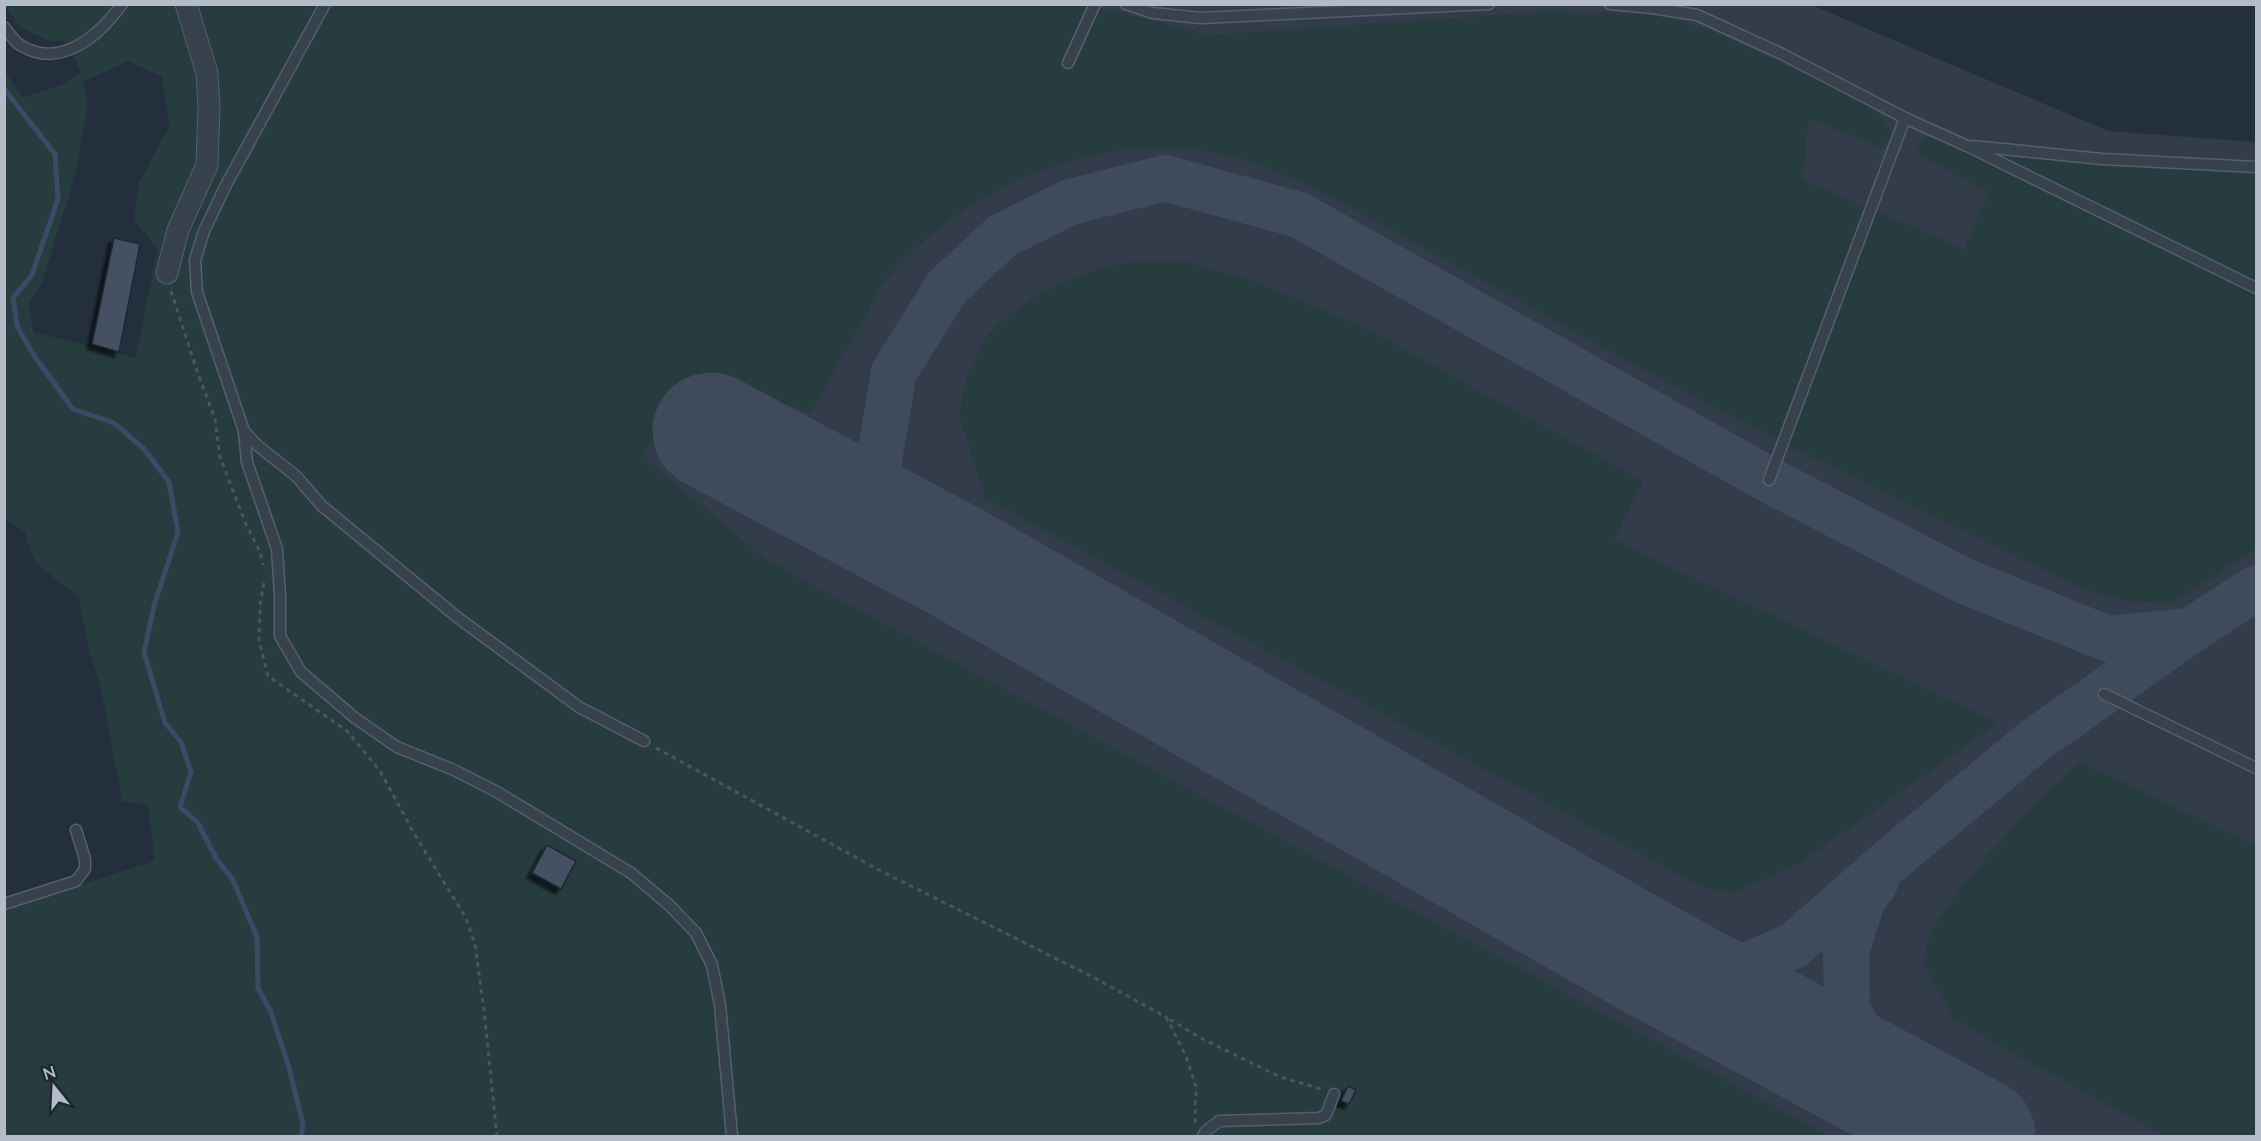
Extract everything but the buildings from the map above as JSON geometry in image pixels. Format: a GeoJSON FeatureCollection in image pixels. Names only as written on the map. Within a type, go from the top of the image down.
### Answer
{"type":"FeatureCollection","features":[{"type":"Feature","properties":{"kind":"street"},"geometry":{"type":"LineString","coordinates":[[167,273],[178,230],[207,165],[209,106],[207,73],[186,4]]}},
{"type":"Feature","properties":{"kind":"lane"},"geometry":{"type":"LineString","coordinates":[[4,27],[19,44],[38,53],[59,54],[86,43],[112,18],[122,4]]}},
{"type":"Feature","properties":{"kind":"lane"},"geometry":{"type":"LineString","coordinates":[[325,4],[226,185],[204,231],[195,260],[197,292],[244,431],[247,462],[277,549],[280,636],[301,672],[355,718],[397,747],[454,770],[498,792],[631,873],[696,933],[712,965],[720,1005],[732,1137]]}},
{"type":"Feature","properties":{"kind":"lane"},"geometry":{"type":"LineString","coordinates":[[1068,63],[1095,4]]}},
{"type":"Feature","properties":{"kind":"lane"},"geometry":{"type":"LineString","coordinates":[[1126,4],[1153,13],[1201,18],[1489,4]]}},
{"type":"Feature","properties":{"kind":"lane"},"geometry":{"type":"LineString","coordinates":[[1610,4],[1697,15],[1782,54],[1905,118],[1967,146],[2256,288]]}},
{"type":"Feature","properties":{"kind":"lane"},"geometry":{"type":"LineString","coordinates":[[1769,480],[1905,118]]}},
{"type":"Feature","properties":{"kind":"lane"},"geometry":{"type":"LineString","coordinates":[[1967,146],[2102,159],[2256,167]]}},
{"type":"Feature","properties":{"kind":"lane"},"geometry":{"type":"LineString","coordinates":[[244,431],[256,445],[296,476],[322,506],[457,616],[579,707],[644,741]]}},
{"type":"Feature","properties":{"kind":"lane"},"geometry":{"type":"LineString","coordinates":[[2104,694],[2256,768]]}},
{"type":"Feature","properties":{"kind":"lane"},"geometry":{"type":"LineString","coordinates":[[4,904],[76,881],[85,869],[86,859],[76,830]]}},
{"type":"Feature","properties":{"kind":"lane"},"geometry":{"type":"LineString","coordinates":[[1199,1132],[1205,1132],[1219,1121],[1318,1118],[1326,1115],[1334,1094]]}},
{"type":"Feature","properties":{"kind":"path"},"geometry":{"type":"LineString","coordinates":[[644,741],[877,869],[1078,970],[1199,1037],[1280,1077],[1334,1094]]}},
{"type":"Feature","properties":{"kind":"path"},"geometry":{"type":"LineString","coordinates":[[1166,1017],[1186,1056],[1196,1087],[1199,1132]]}},
{"type":"Feature","properties":{"kind":"shaded area"},"geometry":{"type":"Polygon","coordinates":[[[296,5],[1811,5],[2108,131],[2256,142],[2256,1136],[665,1136],[296,5]]]}},
{"type":"Feature","properties":{"kind":"green space"},"geometry":{"type":"Polygon","coordinates":[[[1086,4],[1208,35],[1541,12],[1653,14],[1710,30],[1875,107],[1892,133],[1883,148],[1809,119],[1802,180],[1964,249],[1989,193],[1916,153],[1925,137],[2256,169],[2256,548],[2173,603],[2126,601],[2080,588],[1732,417],[1299,181],[1233,157],[1186,149],[1138,149],[1091,156],[1045,169],[1001,188],[960,213],[922,242],[881,287],[811,413],[694,373],[643,456],[765,559],[1829,1136],[5,1136],[5,909],[155,861],[148,805],[122,801],[101,688],[88,647],[79,597],[35,563],[25,533],[5,519],[4,70],[23,98],[61,85],[81,72],[66,41],[50,41],[20,27],[5,5],[179,5],[192,43],[210,164],[194,5],[1086,4]],[[128,61],[83,82],[88,104],[75,176],[42,283],[28,305],[34,332],[136,358],[157,248],[134,220],[139,182],[169,127],[162,77],[128,61]]]}},
{"type":"Feature","properties":{"kind":"green space"},"geometry":{"type":"Polygon","coordinates":[[[1142,261],[1180,261],[1216,270],[1252,281],[1358,324],[1643,481],[1614,540],[1998,723],[1800,863],[1735,892],[1712,890],[1698,885],[985,498],[959,415],[967,377],[984,339],[1009,315],[1039,294],[1070,279],[1107,266],[1142,261]]]}},
{"type":"Feature","properties":{"kind":"green space"},"geometry":{"type":"Polygon","coordinates":[[[2080,762],[2256,846],[2256,1136],[2165,1136],[1953,1018],[1923,963],[1931,931],[1964,884],[2016,823],[2080,762]]]}},
{"type":"Feature","properties":{"kind":"waterway"},"geometry":{"type":"LineString","coordinates":[[4,89],[55,154],[58,199],[32,275],[13,298],[17,326],[33,354],[73,409],[114,423],[144,449],[169,482],[178,532],[154,606],[144,652],[165,723],[181,742],[191,772],[180,807],[198,823],[216,858],[233,880],[257,937],[258,988],[271,1012],[290,1071],[303,1125],[301,1136]]}},
{"type":"Feature","properties":{"kind":"taxiway"},"geometry":{"type":"LineString","coordinates":[[958,563],[900,511],[877,472],[894,372],[947,287],[1002,236],[1070,202],[1165,178],[1299,215],[1769,480],[1962,580],[2108,639],[2190,631]]}},
{"type":"Feature","properties":{"kind":"taxiway"},"geometry":{"type":"LineString","coordinates":[[1653,961],[1710,970],[1743,967],[1793,946],[1893,858],[2034,741],[2190,631],[2256,588]]}},
{"type":"Feature","properties":{"kind":"taxiway"},"geometry":{"type":"LineString","coordinates":[[1875,883],[1862,901],[1846,952],[1847,1008],[1874,1062],[1925,1108]]}},
{"type":"Feature","properties":{"kind":"runway"},"geometry":{"type":"LineString","coordinates":[[711,431],[958,563],[1653,961],[1977,1136]]}}]}
